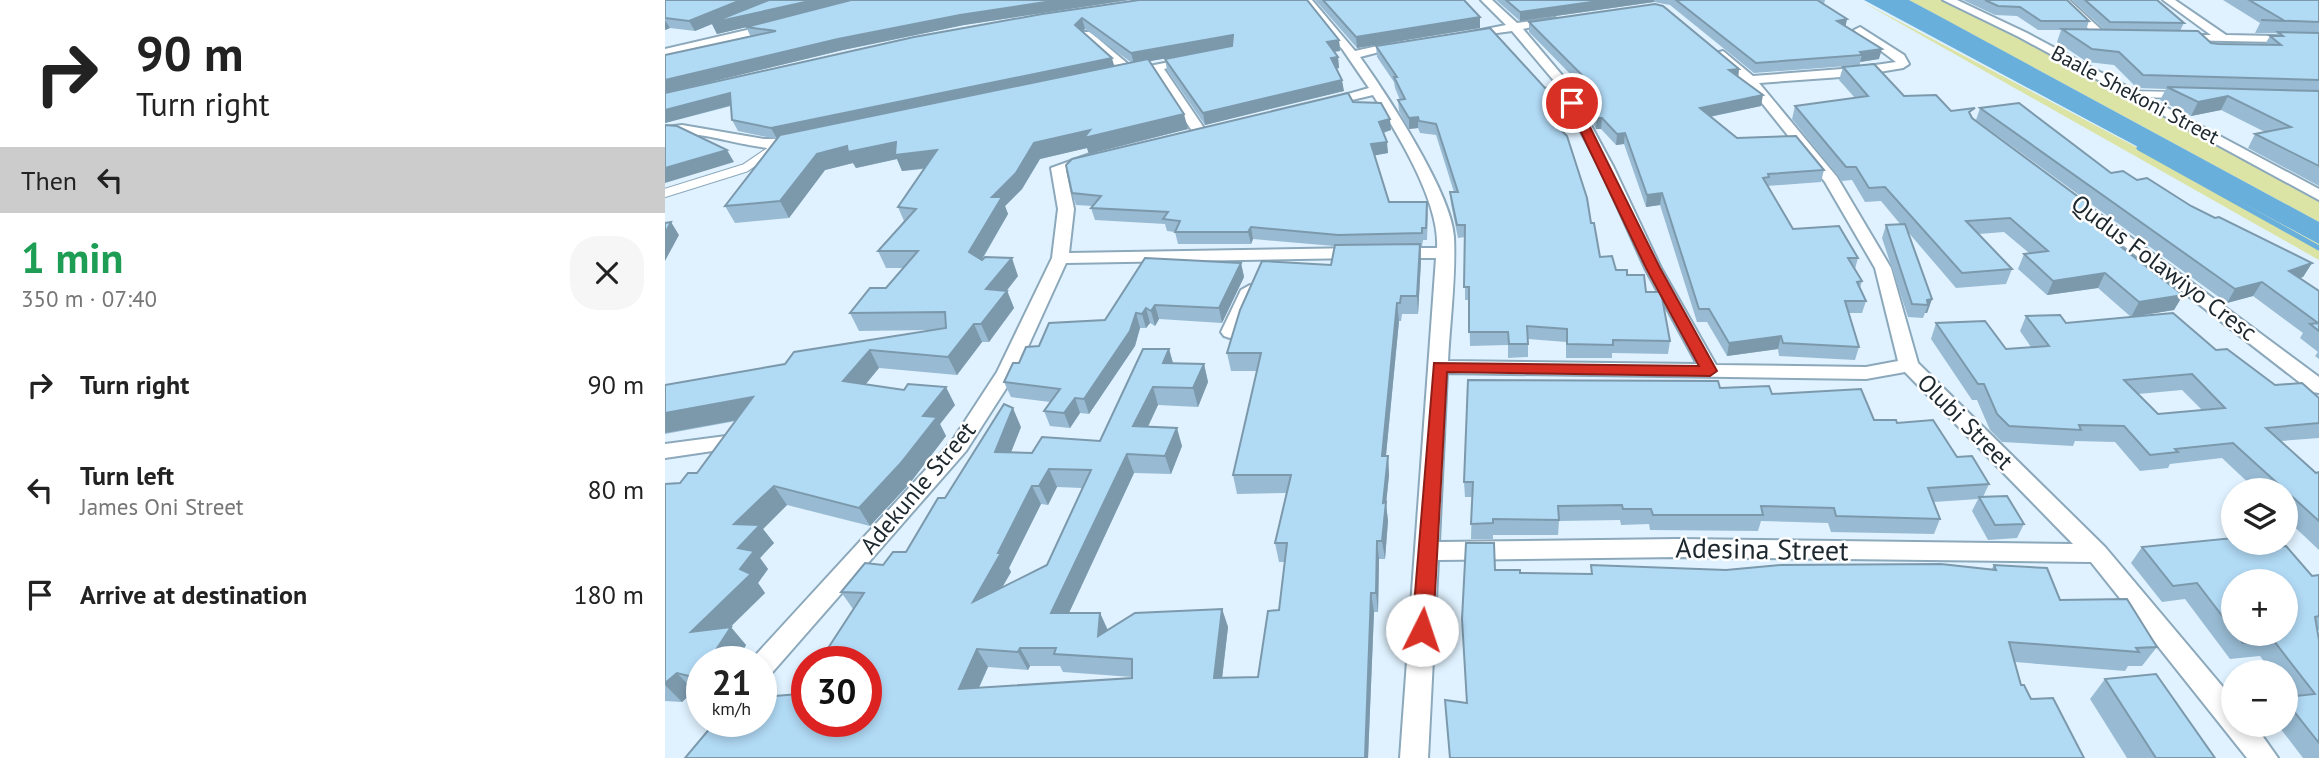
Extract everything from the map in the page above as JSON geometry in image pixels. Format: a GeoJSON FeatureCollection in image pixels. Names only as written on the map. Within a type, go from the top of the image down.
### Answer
{"type":"FeatureCollection","features":[{"type":"Feature","properties":{"kind":"street"},"geometry":{"type":"LineString","coordinates":[[1306,0],[1378,90],[1440,210],[1446,234],[1414,758]]}},
{"type":"Feature","properties":{"kind":"street"},"geometry":{"type":"LineString","coordinates":[[1486,0],[1515,27],[1561,81],[1607,168],[1653,268],[1710,371]]}},
{"type":"Feature","properties":{"kind":"street","name":"Baale Shekoni Street"},"geometry":{"type":"LineString","coordinates":[[1948,0],[2023,35],[2319,195]]}},
{"type":"Feature","properties":{"kind":"street"},"geometry":{"type":"LineString","coordinates":[[2063,0],[2108,36],[2075,36]]}},
{"type":"Feature","properties":{"kind":"street"},"geometry":{"type":"LineString","coordinates":[[2168,0],[2225,39]]}},
{"type":"Feature","properties":{"kind":"street"},"geometry":{"type":"LineString","coordinates":[[1450,37],[1569,19]]}},
{"type":"Feature","properties":{"kind":"street"},"geometry":{"type":"LineString","coordinates":[[669,52],[680,43],[728,24]]}},
{"type":"Feature","properties":{"kind":"street"},"geometry":{"type":"LineString","coordinates":[[669,52],[780,26]]}},
{"type":"Feature","properties":{"kind":"street"},"geometry":{"type":"LineString","coordinates":[[1750,80],[1855,72],[1903,64],[1900,58],[1860,30]]}},
{"type":"Feature","properties":{"kind":"street"},"geometry":{"type":"LineString","coordinates":[[1086,34],[1132,73]]}},
{"type":"Feature","properties":{"kind":"street"},"geometry":{"type":"LineString","coordinates":[[2023,35],[2049,36]]}},
{"type":"Feature","properties":{"kind":"street"},"geometry":{"type":"LineString","coordinates":[[2164,38],[2319,40]]}},
{"type":"Feature","properties":{"kind":"street"},"geometry":{"type":"LineString","coordinates":[[1351,55],[1411,43]]}},
{"type":"Feature","properties":{"kind":"street","name":"Olubi Street"},"geometry":{"type":"LineString","coordinates":[[1708,45],[1750,80],[1832,180],[1883,268],[1909,365],[2097,553],[2221,704]]}},
{"type":"Feature","properties":{"kind":"street"},"geometry":{"type":"LineString","coordinates":[[1108,78],[1205,57]]}},
{"type":"Feature","properties":{"kind":"street"},"geometry":{"type":"LineString","coordinates":[[1157,68],[1199,131]]}},
{"type":"Feature","properties":{"kind":"street"},"geometry":{"type":"LineString","coordinates":[[1314,104],[1378,90]]}},
{"type":"Feature","properties":{"kind":"street"},"geometry":{"type":"LineString","coordinates":[[665,131],[704,131],[776,146],[809,141]]}},
{"type":"Feature","properties":{"kind":"street","name":"Adekunle Street"},"geometry":{"type":"LineString","coordinates":[[777,649],[959,446],[1006,373],[1060,258],[1066,209],[1058,167],[1106,153]]}},
{"type":"Feature","properties":{"kind":"street","name":"Qudus Folawiyo Cresc"},"geometry":{"type":"LineString","coordinates":[[2061,191],[2319,387]]}},
{"type":"Feature","properties":{"kind":"street"},"geometry":{"type":"LineString","coordinates":[[1060,258],[1444,253]]}},
{"type":"Feature","properties":{"kind":"street"},"geometry":{"type":"LineString","coordinates":[[1230,332],[1266,254]]}},
{"type":"Feature","properties":{"kind":"street"},"geometry":{"type":"LineString","coordinates":[[1439,366],[1865,373],[1909,365]]}},
{"type":"Feature","properties":{"kind":"street"},"geometry":{"type":"LineString","coordinates":[[665,451],[726,443]]}},
{"type":"Feature","properties":{"kind":"street","name":"Adesina Street"},"geometry":{"type":"LineString","coordinates":[[1428,551],[1678,548],[2097,553]]}},
{"type":"Feature","properties":{"kind":"street"},"geometry":{"type":"LineString","coordinates":[[2248,737],[2264,758]]}},
{"type":"Feature","properties":{"kind":"lane"},"geometry":{"type":"LineString","coordinates":[[2134,94],[2190,95]]}},
{"type":"Feature","properties":{"kind":"lane"},"geometry":{"type":"LineString","coordinates":[[665,193],[745,168],[776,146]]}},
{"type":"Feature","properties":{"kind":"green space"},"geometry":{"type":"Polygon","coordinates":[[[1859,0],[2319,244],[2319,260],[1859,0]]]}},
{"type":"Feature","properties":{"kind":"green space"},"geometry":{"type":"Polygon","coordinates":[[[1909,0],[1944,0],[2019,37],[2319,202],[2319,222],[1909,0]]]}},
{"type":"Feature","properties":{"kind":"water"},"geometry":{"type":"Polygon","coordinates":[[[1864,0],[1909,0],[1939,16],[2319,222],[2319,244],[1864,0]]]}},
{"type":"Feature","properties":{"kind":"building"},"geometry":{"type":"Polygon","coordinates":[[[665,0],[741,0],[689,21],[665,18],[665,0]]]}},
{"type":"Feature","properties":{"kind":"building"},"geometry":{"type":"Polygon","coordinates":[[[769,0],[814,0],[711,23],[769,0]]]}},
{"type":"Feature","properties":{"kind":"building"},"geometry":{"type":"Polygon","coordinates":[[[851,0],[1059,0],[960,15],[838,39],[665,80],[665,55],[776,31],[746,27],[851,0]]]}},
{"type":"Feature","properties":{"kind":"building"},"geometry":{"type":"Polygon","coordinates":[[[1139,0],[1307,0],[1339,40],[1327,42],[1338,57],[1331,58],[1342,80],[1203,113],[1165,59],[1232,46],[1233,35],[1131,53],[1082,18],[1075,25],[1112,58],[771,128],[732,120],[730,93],[665,110],[665,93],[914,37],[1139,0]]]}},
{"type":"Feature","properties":{"kind":"building"},"geometry":{"type":"Polygon","coordinates":[[[1323,0],[1464,0],[1480,17],[1356,37],[1323,0]]]}},
{"type":"Feature","properties":{"kind":"building"},"geometry":{"type":"Polygon","coordinates":[[[1506,0],[1606,0],[1520,12],[1506,0]]]}},
{"type":"Feature","properties":{"kind":"building"},"geometry":{"type":"Polygon","coordinates":[[[1676,0],[1817,0],[1847,19],[1837,21],[1882,49],[1860,52],[1862,55],[1756,63],[1676,0]]]}},
{"type":"Feature","properties":{"kind":"building"},"geometry":{"type":"Polygon","coordinates":[[[1985,0],[2067,0],[2089,21],[2041,21],[2020,7],[1998,6],[1985,0]]]}},
{"type":"Feature","properties":{"kind":"building"},"geometry":{"type":"Polygon","coordinates":[[[2085,0],[2157,0],[2184,23],[2110,22],[2085,0]]]}},
{"type":"Feature","properties":{"kind":"building"},"geometry":{"type":"Polygon","coordinates":[[[2249,0],[2319,0],[2319,22],[2285,21],[2249,0]]]}},
{"type":"Feature","properties":{"kind":"building"},"geometry":{"type":"Polygon","coordinates":[[[1655,4],[1663,6],[1739,69],[1729,70],[1763,95],[1700,108],[1737,138],[1796,136],[1824,170],[1768,174],[1769,177],[1763,178],[1793,229],[1839,226],[1858,258],[1848,258],[1862,281],[1857,282],[1866,301],[1845,301],[1859,347],[1783,343],[1781,336],[1729,343],[1709,309],[1699,309],[1662,193],[1647,195],[1625,133],[1617,134],[1602,118],[1597,118],[1577,83],[1588,81],[1529,22],[1655,4]]]}},
{"type":"Feature","properties":{"kind":"building"},"geometry":{"type":"Polygon","coordinates":[[[1490,28],[1545,88],[1560,85],[1578,119],[1553,122],[1567,136],[1587,198],[1591,223],[1594,223],[1600,257],[1612,256],[1616,270],[1627,270],[1627,275],[1644,275],[1646,292],[1661,292],[1670,341],[1613,340],[1613,345],[1567,344],[1567,329],[1527,326],[1528,344],[1509,344],[1508,332],[1469,332],[1469,287],[1464,287],[1465,225],[1457,225],[1450,192],[1458,192],[1436,124],[1419,121],[1418,117],[1409,118],[1398,100],[1405,99],[1394,77],[1397,77],[1376,46],[1490,28]]]}},
{"type":"Feature","properties":{"kind":"building"},"geometry":{"type":"Polygon","coordinates":[[[2062,29],[2198,31],[2211,43],[2281,45],[2270,36],[2283,36],[2278,32],[2319,33],[2319,80],[2143,75],[2119,52],[2092,49],[2062,29]]]}},
{"type":"Feature","properties":{"kind":"building"},"geometry":{"type":"Polygon","coordinates":[[[1148,59],[1184,114],[1084,138],[1090,130],[1034,143],[1016,173],[992,197],[1002,197],[969,252],[982,260],[985,257],[1012,258],[986,289],[1007,291],[981,324],[974,324],[948,357],[870,350],[843,381],[904,390],[908,384],[946,387],[923,416],[937,417],[900,464],[859,508],[774,486],[734,524],[760,525],[738,548],[754,551],[740,569],[751,574],[691,632],[731,627],[719,646],[686,646],[686,675],[677,673],[665,683],[665,484],[680,483],[688,473],[697,473],[753,397],[665,413],[665,385],[785,364],[794,352],[946,328],[945,312],[850,313],[870,288],[886,288],[918,251],[878,251],[916,209],[898,207],[937,150],[895,155],[896,142],[848,152],[847,146],[817,154],[780,201],[725,206],[780,135],[1148,59]]]}},
{"type":"Feature","properties":{"kind":"building"},"geometry":{"type":"Polygon","coordinates":[[[1874,64],[1904,96],[1936,95],[1951,111],[1975,108],[1969,112],[1972,118],[2092,207],[2084,218],[2183,295],[2139,302],[2105,273],[2053,281],[2024,254],[2048,251],[2010,218],[1966,221],[2012,269],[1962,273],[1885,187],[1869,188],[1856,167],[1846,167],[1795,106],[1868,96],[1843,67],[1874,64]]]}},
{"type":"Feature","properties":{"kind":"building"},"geometry":{"type":"Polygon","coordinates":[[[2167,87],[2319,91],[2319,166],[2255,134],[2291,127],[2228,96],[2198,102],[2167,87]]]}},
{"type":"Feature","properties":{"kind":"building"},"geometry":{"type":"Polygon","coordinates":[[[1348,93],[1353,102],[1381,103],[1390,119],[1379,122],[1387,142],[1371,144],[1389,202],[1427,202],[1426,228],[1422,228],[1422,233],[1338,235],[1251,227],[1248,232],[1175,232],[1180,221],[1163,219],[1168,212],[1091,208],[1101,196],[1072,193],[1066,165],[1072,159],[1348,93]]]}},
{"type":"Feature","properties":{"kind":"building"},"geometry":{"type":"Polygon","coordinates":[[[2019,103],[2111,173],[2123,171],[2137,180],[2147,178],[2191,206],[2312,263],[2289,271],[2319,291],[2319,331],[2310,324],[2318,323],[2262,282],[2235,289],[1980,108],[2019,103]]]}},
{"type":"Feature","properties":{"kind":"building"},"geometry":{"type":"Polygon","coordinates":[[[665,125],[677,126],[727,150],[665,168],[665,125]]]}},
{"type":"Feature","properties":{"kind":"building"},"geometry":{"type":"Polygon","coordinates":[[[1905,224],[1932,299],[1927,300],[1928,305],[1912,304],[1886,225],[1905,224]]]}},
{"type":"Feature","properties":{"kind":"building"},"geometry":{"type":"Polygon","coordinates":[[[1420,244],[1417,296],[1401,296],[1400,303],[1397,303],[1382,456],[1388,456],[1383,503],[1386,502],[1382,541],[1377,541],[1376,593],[1371,593],[1365,758],[685,758],[703,737],[777,737],[777,696],[791,695],[791,737],[882,737],[882,646],[829,646],[864,593],[841,592],[865,563],[883,565],[893,552],[906,552],[938,498],[945,498],[1004,404],[1013,408],[995,452],[1032,453],[1042,437],[1100,441],[1143,349],[1169,349],[1163,363],[1204,364],[1193,388],[1153,387],[1133,426],[1177,428],[1165,456],[1127,454],[1051,613],[1100,613],[1098,636],[1135,613],[1222,609],[1214,678],[1258,677],[1268,611],[1279,610],[1287,543],[1275,543],[1291,475],[1233,475],[1261,353],[1227,353],[1240,310],[1262,261],[1331,265],[1335,245],[1420,244]],[[1049,469],[1039,486],[1032,486],[998,553],[1001,553],[973,602],[1047,565],[1091,470],[1049,469]],[[1020,648],[1018,652],[977,649],[959,689],[1132,678],[1132,659],[1054,654],[1056,648],[1020,648]]]}},
{"type":"Feature","properties":{"kind":"building"},"geometry":{"type":"Polygon","coordinates":[[[1145,258],[1241,263],[1219,308],[1155,305],[1151,311],[1146,308],[1142,314],[1136,313],[1130,331],[1084,399],[1075,398],[1064,413],[1044,411],[1060,389],[1004,382],[1013,363],[1019,363],[1026,347],[1039,346],[1049,323],[1105,320],[1145,258]]]}},
{"type":"Feature","properties":{"kind":"building"},"geometry":{"type":"Polygon","coordinates":[[[2173,313],[2216,350],[2227,349],[2275,385],[2302,383],[2319,398],[2319,423],[2266,428],[2316,473],[2319,472],[2319,521],[2298,502],[2298,478],[2272,478],[2233,443],[2175,449],[2178,452],[2150,455],[2124,426],[2079,425],[2081,430],[2009,426],[1997,414],[1984,384],[1978,384],[1936,323],[1985,321],[2006,349],[2049,346],[2026,316],[2060,315],[2066,323],[2173,313]],[[2192,374],[2124,380],[2158,414],[2225,408],[2192,374]]]}},
{"type":"Feature","properties":{"kind":"building"},"geometry":{"type":"Polygon","coordinates":[[[1468,380],[1718,381],[1720,388],[1769,386],[1772,394],[1861,389],[1874,420],[1896,420],[1897,423],[1933,420],[1957,457],[1972,456],[1989,484],[1928,488],[1940,519],[1836,516],[1834,508],[1761,506],[1763,515],[1653,515],[1651,509],[1623,509],[1622,505],[1558,506],[1559,520],[1493,519],[1493,523],[1471,524],[1473,482],[1464,482],[1468,380]]]}},
{"type":"Feature","properties":{"kind":"building"},"geometry":{"type":"Polygon","coordinates":[[[2007,496],[2024,524],[1995,525],[1979,497],[2007,496]]]}},
{"type":"Feature","properties":{"kind":"building"},"geometry":{"type":"Polygon","coordinates":[[[2221,539],[2221,555],[2294,555],[2312,576],[2319,575],[2319,616],[2315,617],[2319,640],[2319,743],[2298,716],[2298,696],[2315,694],[2298,672],[2298,660],[2289,660],[2278,646],[2298,646],[2298,569],[2221,569],[2221,614],[2197,583],[2173,586],[2142,547],[2221,539]]]}},
{"type":"Feature","properties":{"kind":"building"},"geometry":{"type":"Polygon","coordinates":[[[1466,543],[1494,543],[1495,570],[1520,570],[1520,573],[1592,574],[1591,565],[1726,570],[1781,565],[1941,564],[1996,570],[1994,565],[2047,568],[2060,600],[2127,599],[2157,647],[2136,648],[2139,652],[2009,642],[2021,685],[2024,685],[2031,699],[2053,698],[2084,758],[1450,758],[1445,700],[1467,703],[1462,619],[1466,543]]]}},
{"type":"Feature","properties":{"kind":"building"},"geometry":{"type":"Polygon","coordinates":[[[2156,674],[2215,758],[2156,758],[2105,679],[2156,674]]]}},
{"type":"Feature","properties":{"kind":"waterway"},"geometry":{"type":"LineString","coordinates":[[2139,148],[2319,248]]}},
{"type":"Feature","properties":{"kind":"route"},"geometry":{"type":"LineString","coordinates":[[1422,630],[1439,366],[1710,371],[1653,268],[1607,168],[1572,103]]}}]}
